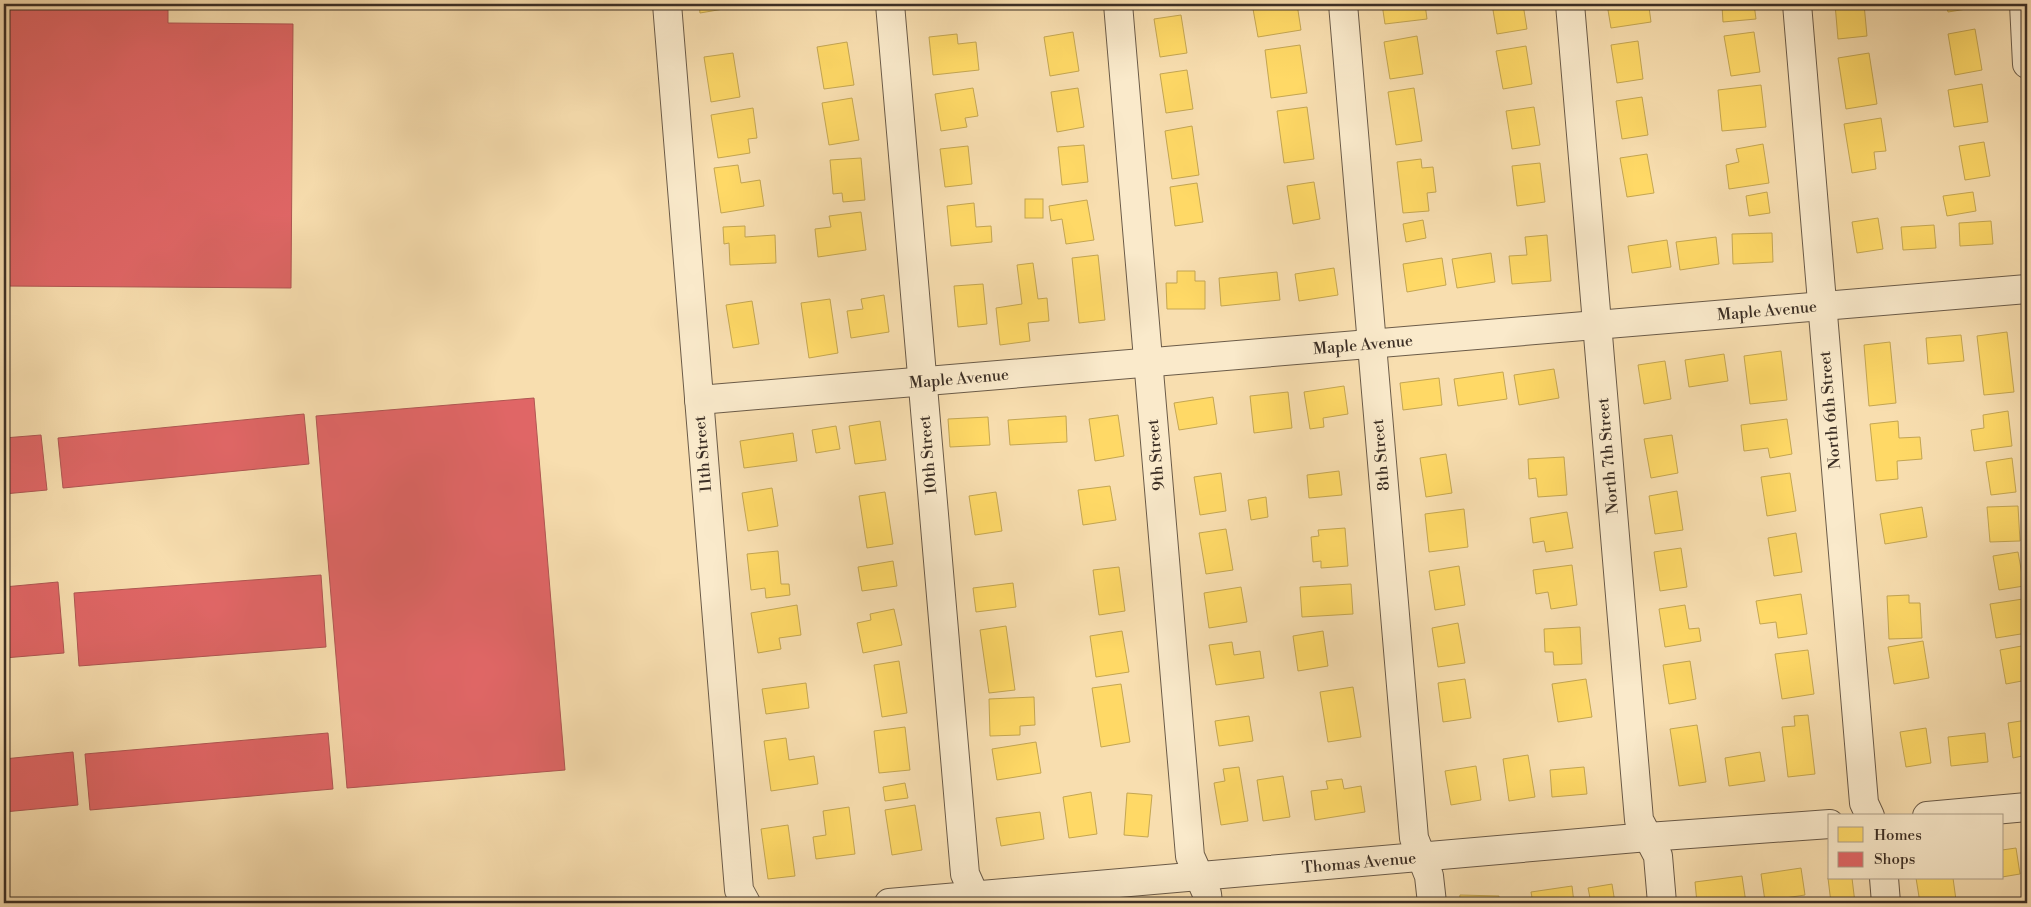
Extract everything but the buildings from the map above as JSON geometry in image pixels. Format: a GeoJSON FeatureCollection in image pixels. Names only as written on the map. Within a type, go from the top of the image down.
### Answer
{"type":"FeatureCollection","features":[{"type":"Feature","properties":{"kind":"street","name":"11th Street"},"geometry":{"type":"LineString","coordinates":[[667,4],[738,890],[746,903]]}},
{"type":"Feature","properties":{"kind":"street","name":"10th Street"},"geometry":{"type":"LineString","coordinates":[[890,4],[964,874],[976,900]]}},
{"type":"Feature","properties":{"kind":"street","name":"9th Street"},"geometry":{"type":"LineString","coordinates":[[1118,4],[1190,856],[1207,894],[1208,903]]}},
{"type":"Feature","properties":{"kind":"street","name":"8th Street"},"geometry":{"type":"LineString","coordinates":[[1343,4],[1414,838],[1429,876],[1432,903]]}},
{"type":"Feature","properties":{"kind":"street","name":"North 7th Street"},"geometry":{"type":"LineString","coordinates":[[1570,4],[1639,820],[1658,856],[1662,903]]}},
{"type":"Feature","properties":{"kind":"street","name":"North 6th Street"},"geometry":{"type":"LineString","coordinates":[[1797,4],[1864,803],[1869,814]]}},
{"type":"Feature","properties":{"kind":"street"},"geometry":{"type":"LineString","coordinates":[[2024,4],[2027,64]]}},
{"type":"Feature","properties":{"kind":"street","name":"Maple Avenue"},"geometry":{"type":"LineString","coordinates":[[699,400],[2027,290]]}},
{"type":"Feature","properties":{"kind":"street"},"geometry":{"type":"LineString","coordinates":[[1949,814],[2027,807]]}},
{"type":"Feature","properties":{"kind":"street","name":"Thomas Avenue"},"geometry":{"type":"LineString","coordinates":[[889,903],[976,900],[1199,877],[1648,837],[1828,824]]}},
{"type":"Feature","properties":{"kind":"street"},"geometry":{"type":"LineString","coordinates":[[1884,880],[1886,903]]}}]}
